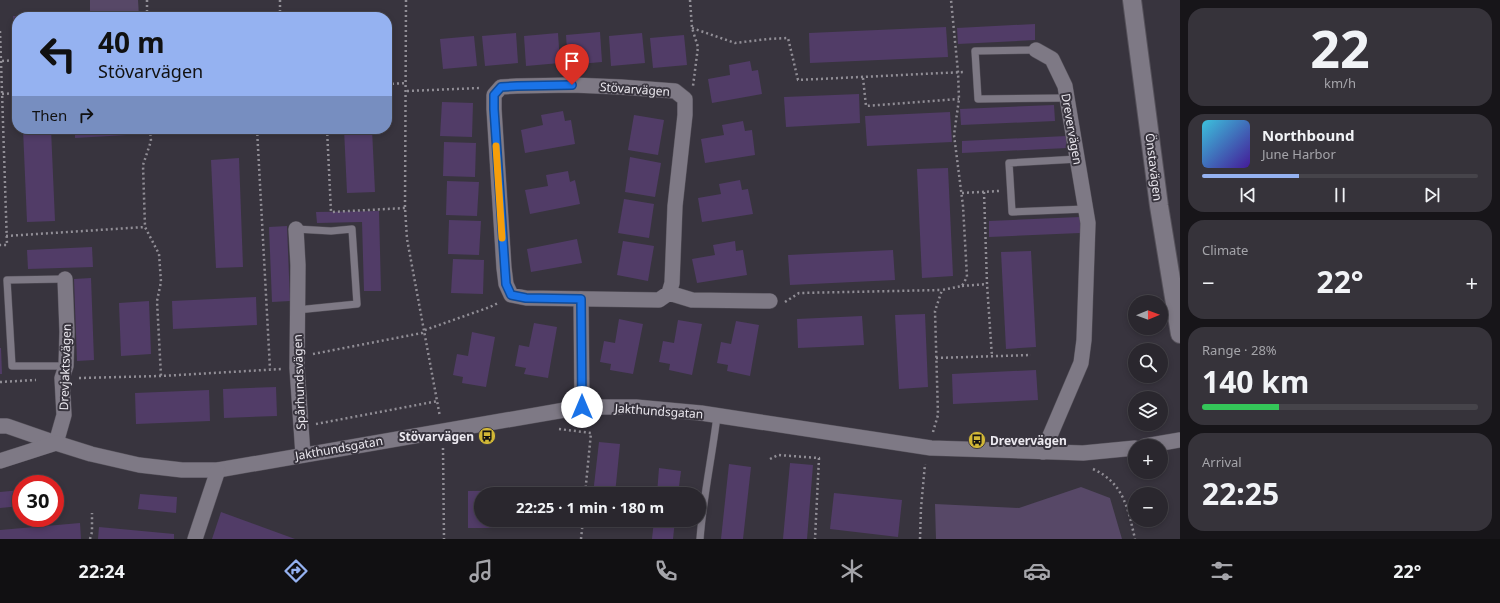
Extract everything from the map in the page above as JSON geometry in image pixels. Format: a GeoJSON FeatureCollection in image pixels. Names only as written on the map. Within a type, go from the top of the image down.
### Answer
{"type":"FeatureCollection","features":[{"type":"Feature","properties":{"kind":"street","name":"Önstavägen"},"geometry":{"type":"LineString","coordinates":[[1132,0],[1159,206],[1180,334]]}},
{"type":"Feature","properties":{"kind":"street","name":"Drevervägen"},"geometry":{"type":"LineString","coordinates":[[1036,50],[1052,59],[1065,86],[1088,223],[1087,288],[1081,363],[1043,452]]}},
{"type":"Feature","properties":{"kind":"street","name":"Stövarvägen"},"geometry":{"type":"LineString","coordinates":[[501,87],[564,85],[621,87],[675,91],[685,99],[686,115],[675,206],[672,283],[669,293]]}},
{"type":"Feature","properties":{"kind":"street"},"geometry":{"type":"LineString","coordinates":[[501,87],[494,95],[494,109],[504,268],[506,284],[511,295],[526,298],[659,300],[669,293],[692,300],[770,301]]}},
{"type":"Feature","properties":{"kind":"street","name":"Spårhundsvägen"},"geometry":{"type":"LineString","coordinates":[[296,229],[298,265],[297,362],[303,455]]}},
{"type":"Feature","properties":{"kind":"street","name":"Drevjaktsvägen"},"geometry":{"type":"LineString","coordinates":[[56,443],[64,415],[64,372],[67,332],[65,279]]}},
{"type":"Feature","properties":{"kind":"street"},"geometry":{"type":"LineString","coordinates":[[581,299],[582,407]]}},
{"type":"Feature","properties":{"kind":"street","name":"Jakthundsgatan"},"geometry":{"type":"LineString","coordinates":[[56,443],[91,454],[139,465],[182,470],[218,470],[582,407],[636,407],[701,413],[931,448],[1083,453],[1128,449]]}},
{"type":"Feature","properties":{"kind":"street"},"geometry":{"type":"LineString","coordinates":[[0,426],[7,426],[56,443]]}},
{"type":"Feature","properties":{"kind":"street"},"geometry":{"type":"LineString","coordinates":[[1168,442],[1180,440]]}},
{"type":"Feature","properties":{"kind":"street"},"geometry":{"type":"LineString","coordinates":[[0,461],[56,443]]}},
{"type":"Feature","properties":{"kind":"street"},"geometry":{"type":"LineString","coordinates":[[195,539],[218,470]]}},
{"type":"Feature","properties":{"kind":"lane"},"geometry":{"type":"LineString","coordinates":[[1036,50],[975,51],[978,99],[1067,98]]}},
{"type":"Feature","properties":{"kind":"lane"},"geometry":{"type":"LineString","coordinates":[[1078,159],[1009,164],[1012,212],[1086,209]]}},
{"type":"Feature","properties":{"kind":"lane","name":"Spårhundsvägen"},"geometry":{"type":"LineString","coordinates":[[296,229],[331,231],[352,230],[357,304],[297,310]]}},
{"type":"Feature","properties":{"kind":"lane"},"geometry":{"type":"LineString","coordinates":[[64,372],[12,366],[7,280],[65,279]]}},
{"type":"Feature","properties":{"kind":"lane"},"geometry":{"type":"LineString","coordinates":[[700,539],[702,512],[717,416]]}},
{"type":"Feature","properties":{"kind":"path"},"geometry":{"type":"LineString","coordinates":[[147,0],[147,12]]}},
{"type":"Feature","properties":{"kind":"path"},"geometry":{"type":"LineString","coordinates":[[280,0],[280,12]]}},
{"type":"Feature","properties":{"kind":"path"},"geometry":{"type":"LineString","coordinates":[[406,0],[406,239],[425,330]]}},
{"type":"Feature","properties":{"kind":"path"},"geometry":{"type":"LineString","coordinates":[[685,99],[694,86],[698,47],[692,28],[690,0]]}},
{"type":"Feature","properties":{"kind":"path"},"geometry":{"type":"LineString","coordinates":[[951,0],[959,99],[954,135],[962,193],[967,277],[962,286]]}},
{"type":"Feature","properties":{"kind":"path"},"geometry":{"type":"LineString","coordinates":[[692,28],[735,43],[788,38],[798,80],[863,78],[958,72]]}},
{"type":"Feature","properties":{"kind":"path"},"geometry":{"type":"LineString","coordinates":[[0,31],[2,61],[2,183],[7,245],[0,245]]}},
{"type":"Feature","properties":{"kind":"path"},"geometry":{"type":"LineString","coordinates":[[2,61],[12,60]]}},
{"type":"Feature","properties":{"kind":"path"},"geometry":{"type":"LineString","coordinates":[[863,78],[866,106],[959,99]]}},
{"type":"Feature","properties":{"kind":"path"},"geometry":{"type":"LineString","coordinates":[[392,84],[407,83]]}},
{"type":"Feature","properties":{"kind":"path"},"geometry":{"type":"LineString","coordinates":[[407,91],[501,87]]}},
{"type":"Feature","properties":{"kind":"path"},"geometry":{"type":"LineString","coordinates":[[2,94],[12,94]]}},
{"type":"Feature","properties":{"kind":"path"},"geometry":{"type":"LineString","coordinates":[[150,134],[151,141],[143,165],[145,227],[159,254],[161,282],[157,301],[161,376]]}},
{"type":"Feature","properties":{"kind":"path"},"geometry":{"type":"LineString","coordinates":[[257,134],[270,369]]}},
{"type":"Feature","properties":{"kind":"path"},"geometry":{"type":"LineString","coordinates":[[327,134],[331,212],[405,208]]}},
{"type":"Feature","properties":{"kind":"path"},"geometry":{"type":"LineString","coordinates":[[962,193],[1011,190]]}},
{"type":"Feature","properties":{"kind":"path"},"geometry":{"type":"LineString","coordinates":[[984,192],[987,284],[992,357]]}},
{"type":"Feature","properties":{"kind":"path"},"geometry":{"type":"LineString","coordinates":[[6,236],[145,227]]}},
{"type":"Feature","properties":{"kind":"path"},"geometry":{"type":"LineString","coordinates":[[770,301],[770,304],[782,304],[799,293],[942,290],[962,286],[987,284]]}},
{"type":"Feature","properties":{"kind":"path"},"geometry":{"type":"LineString","coordinates":[[920,539],[924,466],[931,448],[932,437],[938,415],[935,311],[942,290]]}},
{"type":"Feature","properties":{"kind":"path"},"geometry":{"type":"LineString","coordinates":[[0,382],[64,372],[161,376],[270,369],[422,333],[425,330],[490,307],[511,295]]}},
{"type":"Feature","properties":{"kind":"path"},"geometry":{"type":"LineString","coordinates":[[936,358],[1031,355]]}},
{"type":"Feature","properties":{"kind":"path"},"geometry":{"type":"LineString","coordinates":[[301,426],[438,401]]}},
{"type":"Feature","properties":{"kind":"path"},"geometry":{"type":"LineString","coordinates":[[557,428],[591,433],[587,487]]}},
{"type":"Feature","properties":{"kind":"path"},"geometry":{"type":"LineString","coordinates":[[770,460],[778,455],[819,458],[815,539]]}},
{"type":"Feature","properties":{"kind":"path"},"geometry":{"type":"LineString","coordinates":[[924,466],[932,466]]}},
{"type":"Feature","properties":{"kind":"path"},"geometry":{"type":"LineString","coordinates":[[1087,469],[1093,469],[1101,473],[1119,489],[1128,509],[1135,539]]}},
{"type":"Feature","properties":{"kind":"path"},"geometry":{"type":"LineString","coordinates":[[90,539],[92,532],[92,513]]}},
{"type":"Feature","properties":{"kind":"path"},"geometry":{"type":"LineString","coordinates":[[581,539],[582,527]]}},
{"type":"Feature","properties":{"kind":"shaded area"},"geometry":{"type":"Polygon","coordinates":[[[90,0],[138,0],[139,12],[90,12],[90,0]]]}},
{"type":"Feature","properties":{"kind":"shaded area"},"geometry":{"type":"Polygon","coordinates":[[[1081,487],[1110,498],[1122,539],[936,539],[935,504],[1019,508],[1081,487]]]}},
{"type":"Feature","properties":{"kind":"building"},"geometry":{"type":"Polygon","coordinates":[[[1035,24],[1035,40],[958,44],[957,28],[1035,24]]]}},
{"type":"Feature","properties":{"kind":"building"},"geometry":{"type":"Polygon","coordinates":[[[946,27],[948,57],[810,63],[809,33],[946,27]]]}},
{"type":"Feature","properties":{"kind":"building"},"geometry":{"type":"Polygon","coordinates":[[[600,32],[602,62],[568,65],[566,35],[600,32]]]}},
{"type":"Feature","properties":{"kind":"building"},"geometry":{"type":"Polygon","coordinates":[[[516,33],[518,63],[485,66],[482,36],[516,33]]]}},
{"type":"Feature","properties":{"kind":"building"},"geometry":{"type":"Polygon","coordinates":[[[558,33],[560,63],[526,66],[524,36],[558,33]]]}},
{"type":"Feature","properties":{"kind":"building"},"geometry":{"type":"Polygon","coordinates":[[[642,33],[645,63],[611,66],[609,36],[642,33]]]}},
{"type":"Feature","properties":{"kind":"building"},"geometry":{"type":"Polygon","coordinates":[[[684,35],[687,65],[653,68],[650,38],[684,35]]]}},
{"type":"Feature","properties":{"kind":"building"},"geometry":{"type":"Polygon","coordinates":[[[474,36],[477,66],[443,69],[440,39],[474,36]]]}},
{"type":"Feature","properties":{"kind":"building"},"geometry":{"type":"Polygon","coordinates":[[[750,61],[752,71],[758,70],[762,94],[712,103],[708,79],[730,75],[729,65],[750,61]]]}},
{"type":"Feature","properties":{"kind":"building"},"geometry":{"type":"Polygon","coordinates":[[[859,94],[860,123],[786,127],[784,97],[859,94]]]}},
{"type":"Feature","properties":{"kind":"building"},"geometry":{"type":"Polygon","coordinates":[[[442,102],[473,103],[472,137],[440,136],[442,102]]]}},
{"type":"Feature","properties":{"kind":"building"},"geometry":{"type":"Polygon","coordinates":[[[1054,105],[1055,121],[961,125],[960,109],[1054,105]]]}},
{"type":"Feature","properties":{"kind":"building"},"geometry":{"type":"Polygon","coordinates":[[[563,111],[565,121],[571,120],[575,144],[525,153],[521,130],[543,125],[541,115],[563,111]]]}},
{"type":"Feature","properties":{"kind":"building"},"geometry":{"type":"Polygon","coordinates":[[[950,112],[952,142],[867,146],[865,116],[950,112]]]}},
{"type":"Feature","properties":{"kind":"building"},"geometry":{"type":"Polygon","coordinates":[[[634,115],[664,120],[658,155],[628,150],[634,115]]]}},
{"type":"Feature","properties":{"kind":"building"},"geometry":{"type":"Polygon","coordinates":[[[743,121],[745,131],[752,130],[755,155],[705,163],[701,139],[724,135],[722,125],[743,121]]]}},
{"type":"Feature","properties":{"kind":"building"},"geometry":{"type":"Polygon","coordinates":[[[23,134],[51,134],[55,221],[27,222],[23,134]]]}},
{"type":"Feature","properties":{"kind":"building"},"geometry":{"type":"Polygon","coordinates":[[[75,134],[127,134],[127,135],[75,138],[75,134]]]}},
{"type":"Feature","properties":{"kind":"building"},"geometry":{"type":"Polygon","coordinates":[[[344,134],[372,134],[375,192],[347,193],[344,134]]]}},
{"type":"Feature","properties":{"kind":"building"},"geometry":{"type":"Polygon","coordinates":[[[1066,136],[1067,148],[962,153],[962,141],[1066,136]]]}},
{"type":"Feature","properties":{"kind":"building"},"geometry":{"type":"Polygon","coordinates":[[[444,142],[476,143],[475,177],[443,176],[444,142]]]}},
{"type":"Feature","properties":{"kind":"building"},"geometry":{"type":"Polygon","coordinates":[[[630,157],[661,163],[655,197],[625,192],[630,157]]]}},
{"type":"Feature","properties":{"kind":"building"},"geometry":{"type":"Polygon","coordinates":[[[239,158],[243,267],[216,268],[211,160],[239,158]]]}},
{"type":"Feature","properties":{"kind":"building"},"geometry":{"type":"Polygon","coordinates":[[[948,168],[953,276],[922,278],[917,169],[948,168]]]}},
{"type":"Feature","properties":{"kind":"building"},"geometry":{"type":"Polygon","coordinates":[[[568,171],[570,182],[575,180],[580,204],[530,214],[525,190],[548,186],[546,175],[568,171]]]}},
{"type":"Feature","properties":{"kind":"building"},"geometry":{"type":"Polygon","coordinates":[[[740,180],[742,190],[748,189],[753,214],[702,222],[698,198],[721,194],[719,184],[740,180]]]}},
{"type":"Feature","properties":{"kind":"building"},"geometry":{"type":"Polygon","coordinates":[[[447,181],[479,182],[477,216],[446,215],[447,181]]]}},
{"type":"Feature","properties":{"kind":"building"},"geometry":{"type":"Polygon","coordinates":[[[624,199],[654,204],[649,238],[618,233],[624,199]]]}},
{"type":"Feature","properties":{"kind":"building"},"geometry":{"type":"Polygon","coordinates":[[[379,211],[381,291],[364,291],[362,222],[317,223],[316,212],[379,211]]]}},
{"type":"Feature","properties":{"kind":"building"},"geometry":{"type":"Polygon","coordinates":[[[1080,217],[1080,233],[989,237],[989,221],[1080,217]]]}},
{"type":"Feature","properties":{"kind":"building"},"geometry":{"type":"Polygon","coordinates":[[[449,220],[481,221],[479,255],[448,254],[449,220]]]}},
{"type":"Feature","properties":{"kind":"building"},"geometry":{"type":"Polygon","coordinates":[[[287,226],[290,301],[272,302],[269,227],[287,226]]]}},
{"type":"Feature","properties":{"kind":"building"},"geometry":{"type":"Polygon","coordinates":[[[577,239],[582,263],[531,272],[527,249],[577,239]]]}},
{"type":"Feature","properties":{"kind":"building"},"geometry":{"type":"Polygon","coordinates":[[[623,241],[654,246],[648,281],[617,275],[623,241]]]}},
{"type":"Feature","properties":{"kind":"building"},"geometry":{"type":"Polygon","coordinates":[[[735,241],[736,251],[743,250],[747,275],[697,283],[692,259],[715,255],[713,245],[735,241]]]}},
{"type":"Feature","properties":{"kind":"building"},"geometry":{"type":"Polygon","coordinates":[[[92,247],[93,267],[28,269],[27,250],[92,247]]]}},
{"type":"Feature","properties":{"kind":"building"},"geometry":{"type":"Polygon","coordinates":[[[893,250],[895,280],[790,285],[788,255],[893,250]]]}},
{"type":"Feature","properties":{"kind":"building"},"geometry":{"type":"Polygon","coordinates":[[[1031,251],[1036,347],[1006,349],[1001,252],[1031,251]]]}},
{"type":"Feature","properties":{"kind":"building"},"geometry":{"type":"Polygon","coordinates":[[[453,259],[484,260],[483,294],[451,293],[453,259]]]}},
{"type":"Feature","properties":{"kind":"building"},"geometry":{"type":"Polygon","coordinates":[[[91,278],[94,360],[77,361],[74,279],[91,278]]]}},
{"type":"Feature","properties":{"kind":"building"},"geometry":{"type":"Polygon","coordinates":[[[256,297],[257,325],[173,329],[172,301],[256,297]]]}},
{"type":"Feature","properties":{"kind":"building"},"geometry":{"type":"Polygon","coordinates":[[[149,301],[151,354],[121,356],[119,303],[149,301]]]}},
{"type":"Feature","properties":{"kind":"building"},"geometry":{"type":"Polygon","coordinates":[[[925,314],[928,387],[899,389],[895,315],[925,314]]]}},
{"type":"Feature","properties":{"kind":"building"},"geometry":{"type":"Polygon","coordinates":[[[862,316],[864,345],[798,348],[797,319],[862,316]]]}},
{"type":"Feature","properties":{"kind":"building"},"geometry":{"type":"Polygon","coordinates":[[[619,319],[643,324],[633,374],[610,370],[611,364],[600,362],[604,341],[615,343],[619,319]]]}},
{"type":"Feature","properties":{"kind":"building"},"geometry":{"type":"Polygon","coordinates":[[[678,320],[702,324],[692,375],[669,370],[670,364],[659,362],[663,341],[674,343],[678,320]]]}},
{"type":"Feature","properties":{"kind":"building"},"geometry":{"type":"Polygon","coordinates":[[[736,321],[759,325],[750,376],[727,371],[728,365],[717,363],[721,342],[731,344],[736,321]]]}},
{"type":"Feature","properties":{"kind":"building"},"geometry":{"type":"Polygon","coordinates":[[[534,323],[557,327],[548,378],[524,374],[526,368],[515,366],[519,345],[529,347],[534,323]]]}},
{"type":"Feature","properties":{"kind":"building"},"geometry":{"type":"Polygon","coordinates":[[[472,332],[495,337],[486,387],[462,383],[463,377],[453,375],[457,354],[468,356],[472,332]]]}},
{"type":"Feature","properties":{"kind":"building"},"geometry":{"type":"Polygon","coordinates":[[[1,348],[2,374],[0,374],[1,348]]]}},
{"type":"Feature","properties":{"kind":"building"},"geometry":{"type":"Polygon","coordinates":[[[1036,370],[1038,400],[953,404],[952,374],[1036,370]]]}},
{"type":"Feature","properties":{"kind":"building"},"geometry":{"type":"Polygon","coordinates":[[[276,387],[277,416],[224,418],[223,389],[276,387]]]}},
{"type":"Feature","properties":{"kind":"building"},"geometry":{"type":"Polygon","coordinates":[[[209,390],[210,421],[136,424],[135,393],[209,390]]]}},
{"type":"Feature","properties":{"kind":"building"},"geometry":{"type":"Polygon","coordinates":[[[599,442],[620,444],[616,487],[594,487],[599,442]]]}},
{"type":"Feature","properties":{"kind":"building"},"geometry":{"type":"Polygon","coordinates":[[[790,463],[813,465],[807,539],[783,539],[790,463]]]}},
{"type":"Feature","properties":{"kind":"building"},"geometry":{"type":"Polygon","coordinates":[[[729,464],[751,467],[743,539],[721,539],[729,464]]]}},
{"type":"Feature","properties":{"kind":"building"},"geometry":{"type":"Polygon","coordinates":[[[659,468],[681,471],[679,487],[658,487],[659,468]]]}},
{"type":"Feature","properties":{"kind":"building"},"geometry":{"type":"Polygon","coordinates":[[[12,491],[12,507],[0,508],[0,492],[12,491]]]}},
{"type":"Feature","properties":{"kind":"building"},"geometry":{"type":"Polygon","coordinates":[[[468,491],[474,491],[474,527],[570,528],[468,528],[468,491]]]}},
{"type":"Feature","properties":{"kind":"building"},"geometry":{"type":"Polygon","coordinates":[[[834,493],[902,500],[898,537],[830,529],[834,493]]]}},
{"type":"Feature","properties":{"kind":"building"},"geometry":{"type":"Polygon","coordinates":[[[140,494],[177,497],[176,513],[138,509],[140,494]]]}},
{"type":"Feature","properties":{"kind":"building"},"geometry":{"type":"Polygon","coordinates":[[[221,512],[295,539],[212,539],[221,512]]]}},
{"type":"Feature","properties":{"kind":"building"},"geometry":{"type":"Polygon","coordinates":[[[80,523],[81,539],[0,539],[0,530],[34,527],[64,527],[64,524],[80,523]]]}},
{"type":"Feature","properties":{"kind":"building"},"geometry":{"type":"Polygon","coordinates":[[[99,527],[174,534],[174,539],[98,539],[99,527]]]}},
{"type":"Feature","properties":{"kind":"building"},"geometry":{"type":"Polygon","coordinates":[[[653,527],[674,527],[673,539],[652,539],[653,527]]]}},
{"type":"Feature","properties":{"kind":"slow traffic"},"geometry":{"type":"LineString","coordinates":[[496,146],[502,238]]}},
{"type":"Feature","properties":{"kind":"place","name":"Stövarvägen"},"geometry":{"type":"Point","coordinates":[487,436]}},
{"type":"Feature","properties":{"kind":"place","name":"Drevervägen"},"geometry":{"type":"Point","coordinates":[977,440]}},
{"type":"Feature","properties":{"kind":"route"},"geometry":{"type":"LineString","coordinates":[[572,85],[501,87],[494,95],[494,109],[498,185],[506,284],[511,295],[526,298],[581,299],[582,407]]}}]}
